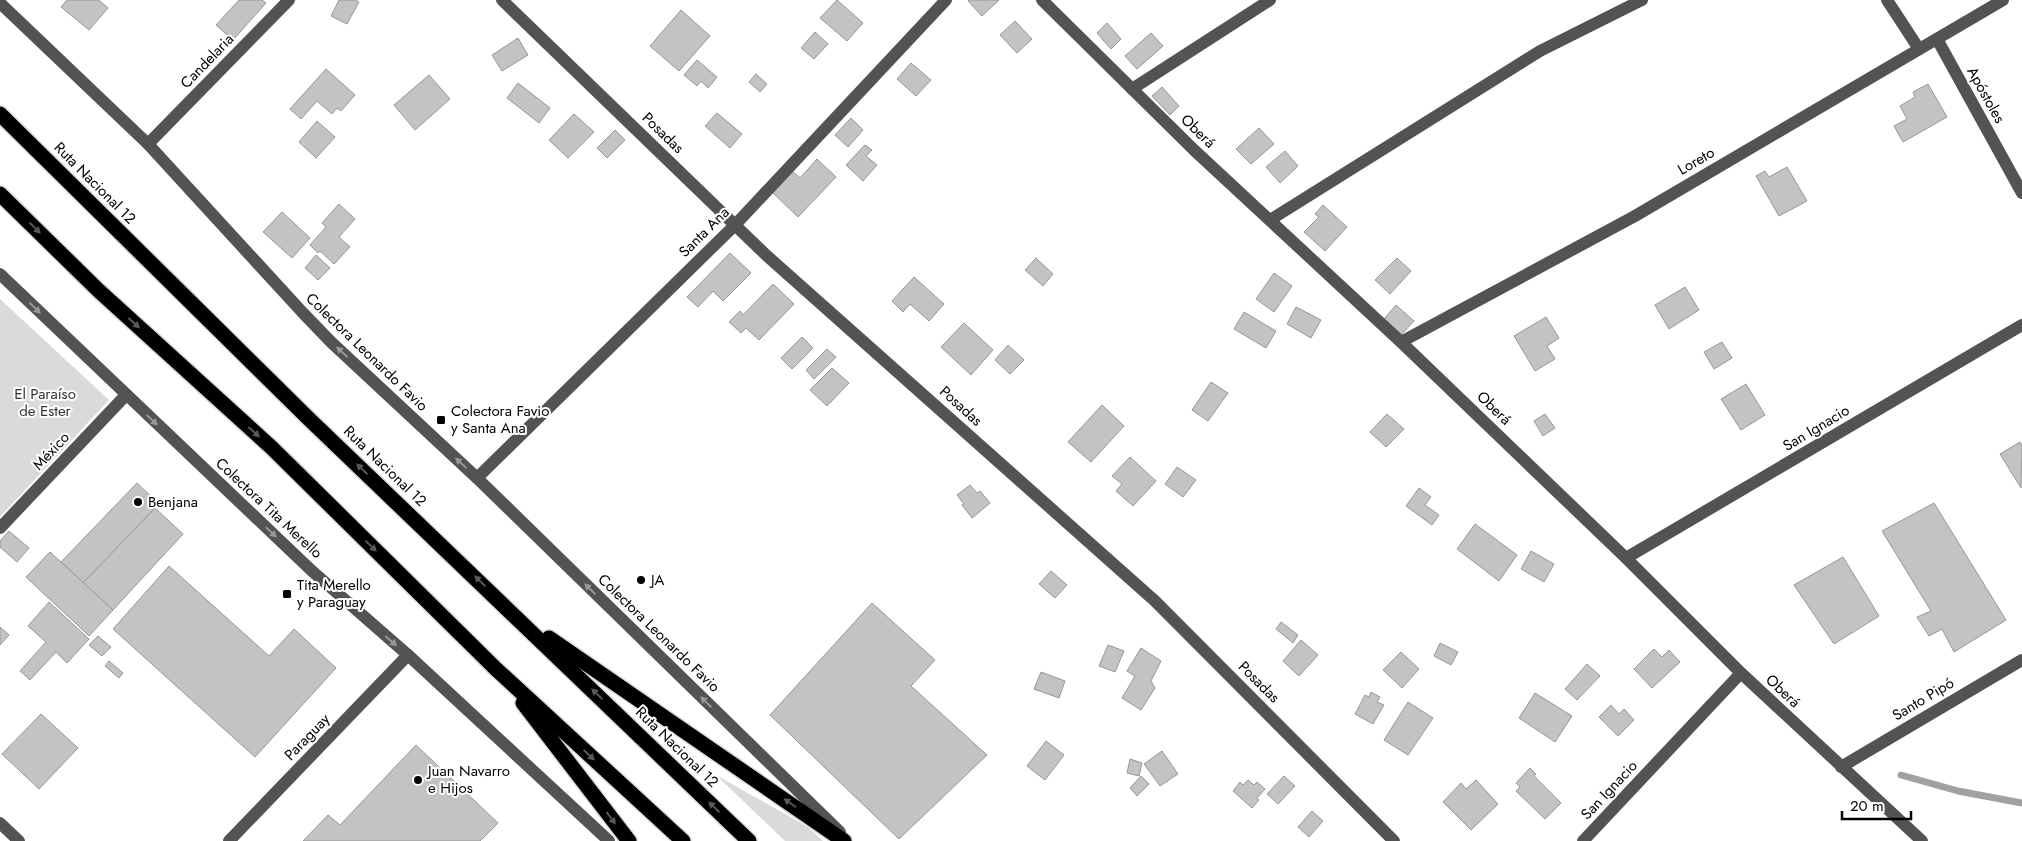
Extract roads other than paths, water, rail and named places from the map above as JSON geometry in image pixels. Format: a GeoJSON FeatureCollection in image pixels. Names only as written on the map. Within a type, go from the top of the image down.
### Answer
{"type":"FeatureCollection","features":[{"type":"Feature","properties":{"kind":"highway","name":"Ruta Nacional 12"},"geometry":{"type":"LineString","coordinates":[[0,114],[301,411],[748,841]]}},
{"type":"Feature","properties":{"kind":"highway"},"geometry":{"type":"LineString","coordinates":[[0,194],[98,290],[272,448],[496,669],[683,841]]}},
{"type":"Feature","properties":{"kind":"highway"},"geometry":{"type":"LineString","coordinates":[[514,614],[844,841]]}},
{"type":"Feature","properties":{"kind":"highway"},"geometry":{"type":"LineString","coordinates":[[496,669],[629,841]]}},
{"type":"Feature","properties":{"kind":"street","name":"Candelaria"},"geometry":{"type":"LineString","coordinates":[[148,144],[289,0]]}},
{"type":"Feature","properties":{"kind":"street","name":"Posadas"},"geometry":{"type":"LineString","coordinates":[[502,0],[766,255],[1156,601],[1394,841]]}},
{"type":"Feature","properties":{"kind":"street","name":"Santa Ana"},"geometry":{"type":"LineString","coordinates":[[477,478],[735,225],[946,0]]}},
{"type":"Feature","properties":{"kind":"street","name":"Oberá"},"geometry":{"type":"LineString","coordinates":[[1042,0],[1194,150],[1402,342],[1626,558],[1740,673],[1922,841]]}},
{"type":"Feature","properties":{"kind":"street"},"geometry":{"type":"LineString","coordinates":[[1132,89],[1270,0]]}},
{"type":"Feature","properties":{"kind":"street"},"geometry":{"type":"LineString","coordinates":[[1270,220],[1540,51],[1642,0]]}},
{"type":"Feature","properties":{"kind":"street"},"geometry":{"type":"LineString","coordinates":[[1887,0],[1919,49]]}},
{"type":"Feature","properties":{"kind":"street","name":"Loreto"},"geometry":{"type":"LineString","coordinates":[[1402,342],[1636,216],[2002,0]]}},
{"type":"Feature","properties":{"kind":"street","name":"Colectora Leonardo Favio"},"geometry":{"type":"LineString","coordinates":[[0,3],[148,144],[303,314],[477,478],[849,841]]}},
{"type":"Feature","properties":{"kind":"street","name":"Apóstoles"},"geometry":{"type":"LineString","coordinates":[[1937,39],[2022,193]]}},
{"type":"Feature","properties":{"kind":"street","name":"Colectora Tita Merello"},"geometry":{"type":"LineString","coordinates":[[0,274],[312,571],[408,655],[609,841]]}},
{"type":"Feature","properties":{"kind":"street","name":"San Ignacio"},"geometry":{"type":"LineString","coordinates":[[1626,558],[2022,325]]}},
{"type":"Feature","properties":{"kind":"street","name":"México"},"geometry":{"type":"LineString","coordinates":[[0,528],[126,396]]}},
{"type":"Feature","properties":{"kind":"street","name":"Paraguay"},"geometry":{"type":"LineString","coordinates":[[229,841],[408,655]]}},
{"type":"Feature","properties":{"kind":"street","name":"Santo Pipó"},"geometry":{"type":"LineString","coordinates":[[1841,767],[2022,660]]}},
{"type":"Feature","properties":{"kind":"street","name":"San Ignacio"},"geometry":{"type":"LineString","coordinates":[[1583,841],[1740,673]]}},
{"type":"Feature","properties":{"kind":"street"},"geometry":{"type":"LineString","coordinates":[[0,823],[19,841]]}},
{"type":"Feature","properties":{"kind":"waterway"},"geometry":{"type":"LineString","coordinates":[[1901,775],[1958,791],[2022,803]]}},
{"type":"Feature","properties":{"kind":"place","name":"Colectora Favio y Santa Ana"},"geometry":{"type":"Point","coordinates":[441,420]}},
{"type":"Feature","properties":{"kind":"place","name":"Benjana"},"geometry":{"type":"Point","coordinates":[138,502]}},
{"type":"Feature","properties":{"kind":"place","name":"JA"},"geometry":{"type":"Point","coordinates":[641,580]}},
{"type":"Feature","properties":{"kind":"place","name":"Tita Merello y Paraguay"},"geometry":{"type":"Point","coordinates":[287,594]}},
{"type":"Feature","properties":{"kind":"place","name":"Juan Navarro e Hijos"},"geometry":{"type":"Point","coordinates":[418,780]}},
{"type":"Feature","properties":{"kind":"park label","name":"El Paraíso de Ester"},"geometry":{"type":"Point","coordinates":[45,402]}}]}
